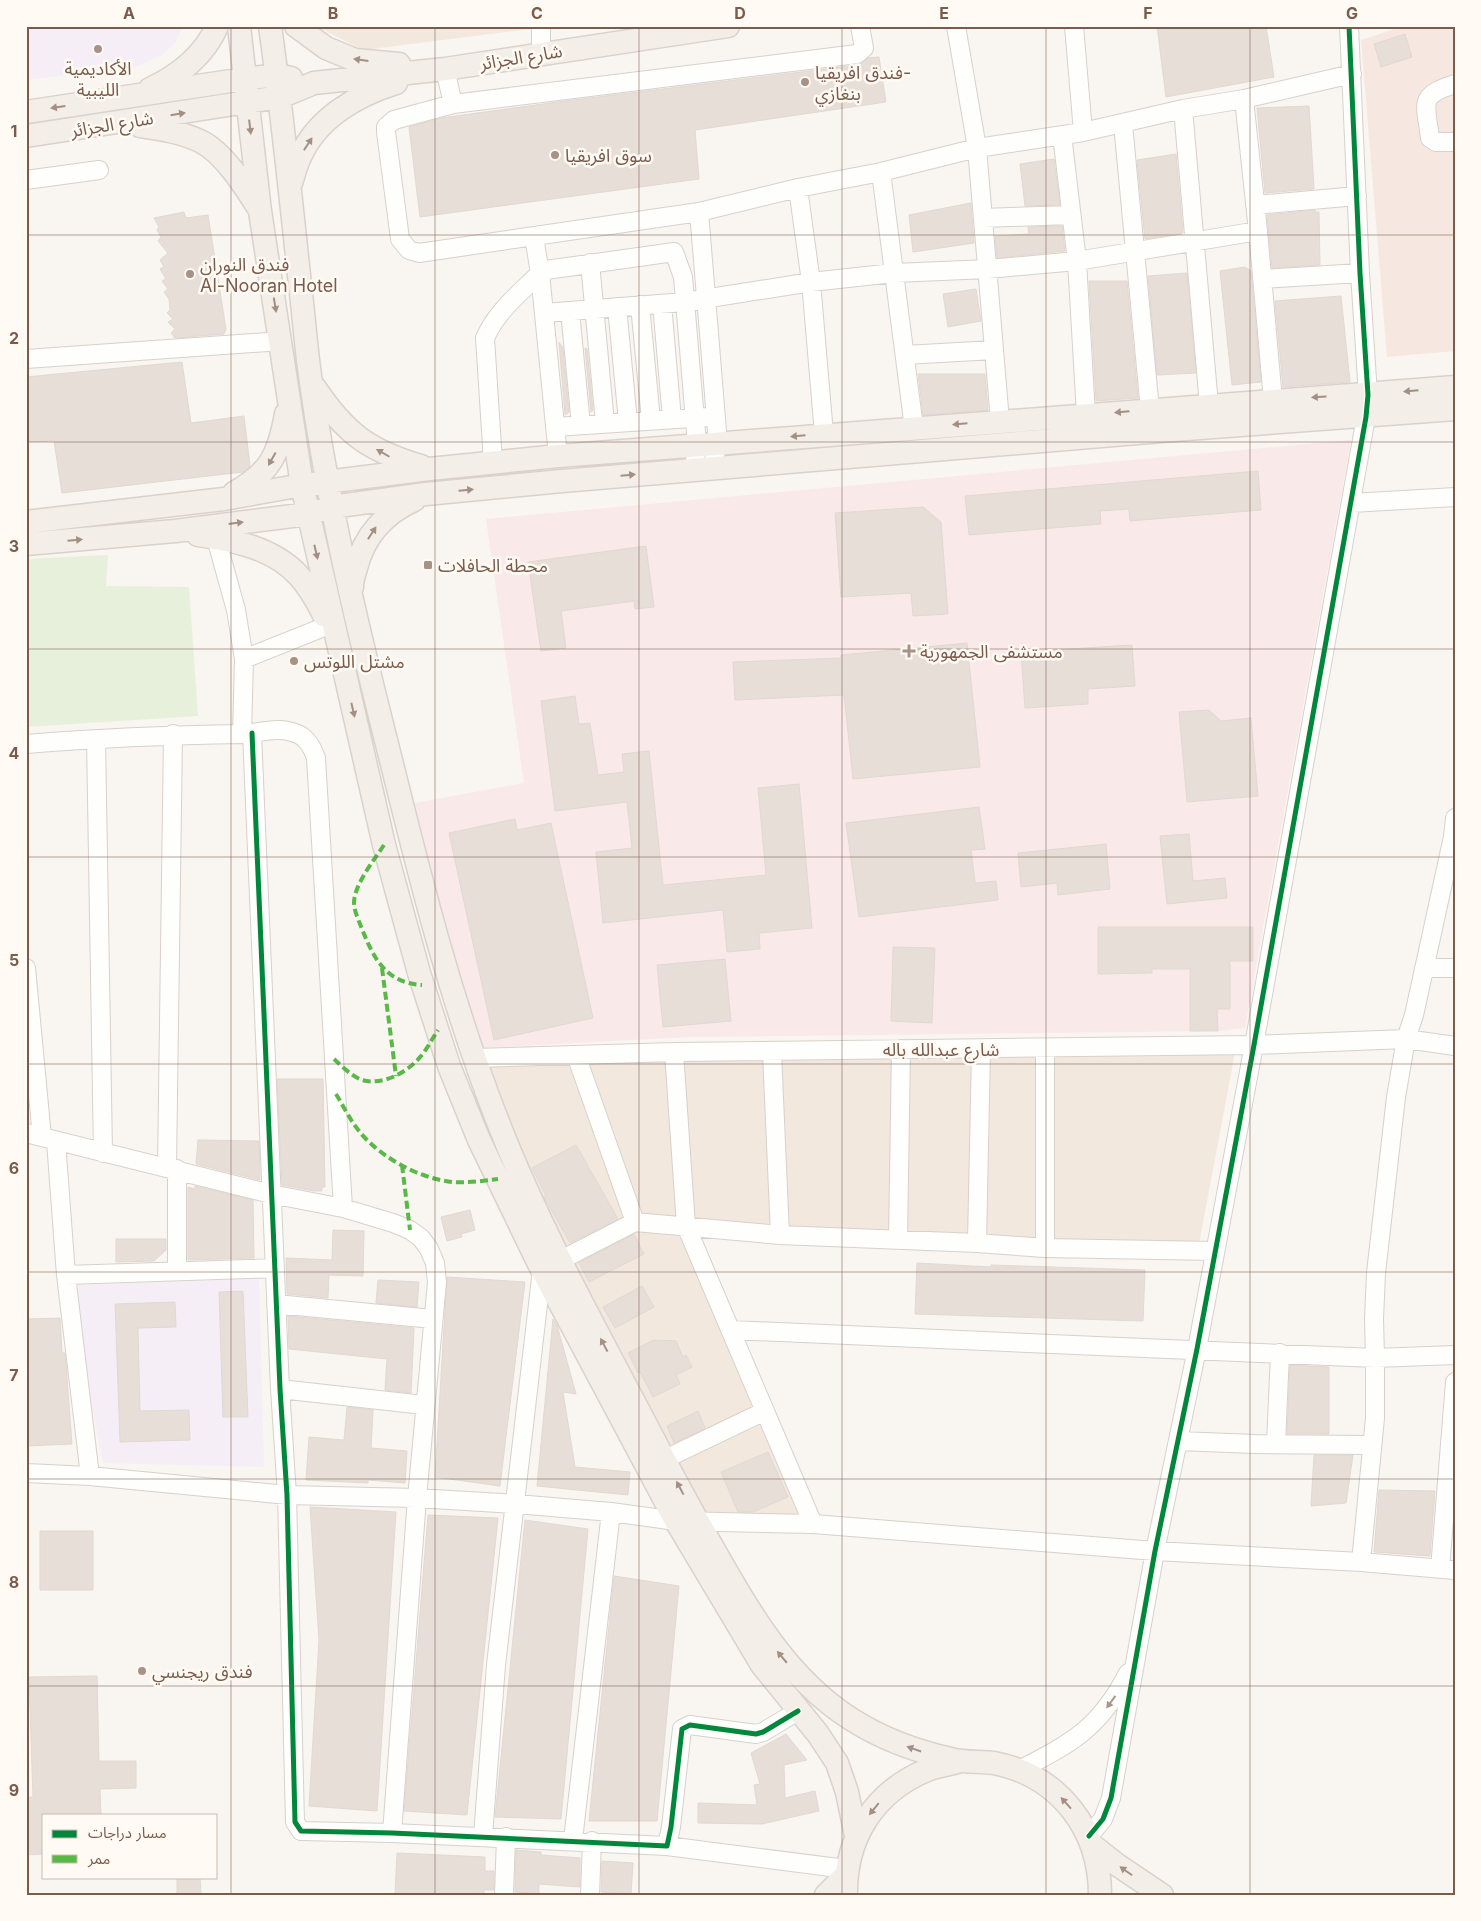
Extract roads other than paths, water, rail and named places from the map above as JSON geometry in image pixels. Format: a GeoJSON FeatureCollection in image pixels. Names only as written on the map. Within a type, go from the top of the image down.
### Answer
{"type":"FeatureCollection","features":[{"type":"Feature","properties":{"kind":"main road"},"geometry":{"type":"LineString","coordinates":[[131,97],[164,82],[191,63],[211,40],[216,26]]}},
{"type":"Feature","properties":{"kind":"main road"},"geometry":{"type":"LineString","coordinates":[[239,26],[260,210],[302,485],[333,632],[384,845],[422,985],[449,1066],[479,1140],[552,1265],[602,1342],[698,1522],[756,1623],[782,1657],[810,1687],[846,1717],[884,1738],[960,1762]]}},
{"type":"Feature","properties":{"kind":"main road"},"geometry":{"type":"LineString","coordinates":[[270,26],[280,98],[311,382],[332,507],[354,612],[440,949],[474,1058],[552,1265],[676,1522],[762,1665],[818,1734],[837,1763],[847,1792],[856,1836]]}},
{"type":"Feature","properties":{"kind":"main road"},"geometry":{"type":"LineString","coordinates":[[296,26],[326,48],[355,60],[445,69]]}},
{"type":"Feature","properties":{"kind":"main road","name":"شارع الجزائر"},"geometry":{"type":"LineString","coordinates":[[26,136],[280,98],[314,83],[445,69],[542,54],[635,33],[728,26]]}},
{"type":"Feature","properties":{"kind":"main road"},"geometry":{"type":"LineString","coordinates":[[290,189],[300,157],[310,140],[324,123],[344,106],[373,90],[445,69]]}},
{"type":"Feature","properties":{"kind":"main road","name":"شارع الجزائر"},"geometry":{"type":"LineString","coordinates":[[26,112],[277,75],[314,83]]}},
{"type":"Feature","properties":{"kind":"main road"},"geometry":{"type":"LineString","coordinates":[[116,123],[166,130],[201,141],[225,161],[260,210]]}},
{"type":"Feature","properties":{"kind":"main road"},"geometry":{"type":"LineString","coordinates":[[311,382],[332,413],[360,439],[392,458],[429,469]]}},
{"type":"Feature","properties":{"kind":"main road"},"geometry":{"type":"LineString","coordinates":[[26,522],[224,499],[302,485],[493,462],[824,434],[1455,387]]}},
{"type":"Feature","properties":{"kind":"main road"},"geometry":{"type":"LineString","coordinates":[[224,499],[248,486],[267,468],[280,446],[289,395]]}},
{"type":"Feature","properties":{"kind":"main road"},"geometry":{"type":"LineString","coordinates":[[26,544],[174,531],[308,514],[332,507],[426,494],[1163,431],[1455,409]]}},
{"type":"Feature","properties":{"kind":"main road"},"geometry":{"type":"LineString","coordinates":[[354,612],[352,582],[360,552],[376,526],[398,506],[426,494]]}},
{"type":"Feature","properties":{"kind":"main road"},"geometry":{"type":"LineString","coordinates":[[174,531],[250,546],[279,558],[299,575],[314,596],[333,632]]}},
{"type":"Feature","properties":{"kind":"main road"},"geometry":{"type":"LineString","coordinates":[[826,1895],[846,1880],[856,1836],[874,1808],[898,1785],[928,1769],[960,1762],[990,1762],[1019,1770],[1041,1782],[1061,1797],[1077,1815],[1091,1841],[1099,1868],[1100,1895]]}},
{"type":"Feature","properties":{"kind":"main road"},"geometry":{"type":"LineString","coordinates":[[1091,1841],[1116,1864],[1162,1895]]}},
{"type":"Feature","properties":{"kind":"street"},"geometry":{"type":"LineString","coordinates":[[541,26],[542,54]]}},
{"type":"Feature","properties":{"kind":"street"},"geometry":{"type":"LineString","coordinates":[[860,26],[864,48],[857,54],[453,104],[394,120],[386,127],[386,132],[400,239],[409,250],[419,253],[699,212],[798,188],[881,172],[977,148],[1083,132],[1183,109],[1244,99],[1352,74]]}},
{"type":"Feature","properties":{"kind":"street"},"geometry":{"type":"LineString","coordinates":[[956,26],[977,148],[1000,421]]}},
{"type":"Feature","properties":{"kind":"street"},"geometry":{"type":"LineString","coordinates":[[1074,26],[1083,132]]}},
{"type":"Feature","properties":{"kind":"street"},"geometry":{"type":"LineString","coordinates":[[1091,1841],[1103,1819],[1111,1798],[1155,1551],[1197,1349],[1254,1045],[1366,417],[1368,394],[1360,273],[1349,26]]}},
{"type":"Feature","properties":{"kind":"street"},"geometry":{"type":"LineString","coordinates":[[445,69],[453,104]]}},
{"type":"Feature","properties":{"kind":"street"},"geometry":{"type":"LineString","coordinates":[[1455,84],[1437,89],[1430,94],[1426,102],[1430,138],[1436,142],[1455,142]]}},
{"type":"Feature","properties":{"kind":"street"},"geometry":{"type":"LineString","coordinates":[[1244,99],[1263,279],[1273,400]]}},
{"type":"Feature","properties":{"kind":"street"},"geometry":{"type":"LineString","coordinates":[[1183,109],[1209,405]]}},
{"type":"Feature","properties":{"kind":"street"},"geometry":{"type":"LineString","coordinates":[[1123,124],[1150,410]]}},
{"type":"Feature","properties":{"kind":"street"},"geometry":{"type":"LineString","coordinates":[[1062,135],[1077,261],[1086,415]]}},
{"type":"Feature","properties":{"kind":"street"},"geometry":{"type":"LineString","coordinates":[[26,180],[99,170]]}},
{"type":"Feature","properties":{"kind":"street"},"geometry":{"type":"LineString","coordinates":[[881,172],[914,428]]}},
{"type":"Feature","properties":{"kind":"street"},"geometry":{"type":"LineString","coordinates":[[798,188],[811,282],[824,434]]}},
{"type":"Feature","properties":{"kind":"street"},"geometry":{"type":"LineString","coordinates":[[1255,205],[1357,196]]}},
{"type":"Feature","properties":{"kind":"street"},"geometry":{"type":"LineString","coordinates":[[699,212],[716,416],[703,469]]}},
{"type":"Feature","properties":{"kind":"street"},"geometry":{"type":"LineString","coordinates":[[984,218],[1071,215]]}},
{"type":"Feature","properties":{"kind":"street"},"geometry":{"type":"LineString","coordinates":[[544,313],[685,302],[811,282],[894,273],[988,269],[1077,261],[1258,231]]}},
{"type":"Feature","properties":{"kind":"street"},"geometry":{"type":"LineString","coordinates":[[534,237],[540,274],[558,456]]}},
{"type":"Feature","properties":{"kind":"street"},"geometry":{"type":"LineString","coordinates":[[493,462],[485,338],[491,324],[502,311],[540,274],[552,268],[674,252],[683,277],[695,417],[708,444]]}},
{"type":"Feature","properties":{"kind":"street"},"geometry":{"type":"LineString","coordinates":[[590,263],[605,424]]}},
{"type":"Feature","properties":{"kind":"street"},"geometry":{"type":"LineString","coordinates":[[1263,279],[1360,273]]}},
{"type":"Feature","properties":{"kind":"street"},"geometry":{"type":"LineString","coordinates":[[662,304],[672,419]]}},
{"type":"Feature","properties":{"kind":"street"},"geometry":{"type":"LineString","coordinates":[[640,305],[651,420]]}},
{"type":"Feature","properties":{"kind":"street"},"geometry":{"type":"LineString","coordinates":[[617,307],[628,422]]}},
{"type":"Feature","properties":{"kind":"street"},"geometry":{"type":"LineString","coordinates":[[570,311],[581,425]]}},
{"type":"Feature","properties":{"kind":"street"},"geometry":{"type":"LineString","coordinates":[[26,359],[280,342]]}},
{"type":"Feature","properties":{"kind":"street"},"geometry":{"type":"LineString","coordinates":[[905,355],[994,350]]}},
{"type":"Feature","properties":{"kind":"street"},"geometry":{"type":"LineString","coordinates":[[555,427],[716,416]]}},
{"type":"Feature","properties":{"kind":"street"},"geometry":{"type":"LineString","coordinates":[[1351,503],[1455,497]]}},
{"type":"Feature","properties":{"kind":"street"},"geometry":{"type":"LineString","coordinates":[[216,538],[236,610],[244,658],[286,1494],[294,1822],[301,1831],[392,1832],[668,1846],[846,1880]]}},
{"type":"Feature","properties":{"kind":"street"},"geometry":{"type":"LineString","coordinates":[[244,658],[333,632]]}},
{"type":"Feature","properties":{"kind":"street"},"geometry":{"type":"LineString","coordinates":[[26,744],[173,734],[247,733],[284,730],[296,733],[307,740],[316,758],[343,1208]]}},
{"type":"Feature","properties":{"kind":"street"},"geometry":{"type":"LineString","coordinates":[[173,734],[172,1168],[177,1270]]}},
{"type":"Feature","properties":{"kind":"street"},"geometry":{"type":"LineString","coordinates":[[96,739],[102,1153]]}},
{"type":"Feature","properties":{"kind":"street"},"geometry":{"type":"LineString","coordinates":[[1361,1562],[1375,1418],[1376,1358],[1374,1319],[1376,1274],[1396,1097],[1406,1039],[1414,1015],[1453,837],[1455,818]]}},
{"type":"Feature","properties":{"kind":"street"},"geometry":{"type":"LineString","coordinates":[[26,968],[42,1137],[72,1314],[90,1476]]}},
{"type":"Feature","properties":{"kind":"street"},"geometry":{"type":"LineString","coordinates":[[1424,968],[1455,968]]}},
{"type":"Feature","properties":{"kind":"street","name":"شارع عبدالله باله"},"geometry":{"type":"LineString","coordinates":[[474,1058],[674,1052],[902,1049],[981,1050],[1083,1046],[1254,1045],[1406,1039],[1455,1046]]}},
{"type":"Feature","properties":{"kind":"street"},"geometry":{"type":"LineString","coordinates":[[1045,1048],[1045,1248]]}},
{"type":"Feature","properties":{"kind":"street"},"geometry":{"type":"LineString","coordinates":[[898,1240],[902,1049]]}},
{"type":"Feature","properties":{"kind":"street"},"geometry":{"type":"LineString","coordinates":[[977,1243],[981,1050]]}},
{"type":"Feature","properties":{"kind":"street"},"geometry":{"type":"LineString","coordinates":[[674,1052],[686,1226],[813,1524]]}},
{"type":"Feature","properties":{"kind":"street"},"geometry":{"type":"LineString","coordinates":[[772,1052],[780,1235]]}},
{"type":"Feature","properties":{"kind":"street"},"geometry":{"type":"LineString","coordinates":[[576,1055],[636,1222]]}},
{"type":"Feature","properties":{"kind":"street"},"geometry":{"type":"LineString","coordinates":[[42,1137],[271,1194],[343,1208],[410,1230],[421,1238],[429,1249],[435,1263],[437,1282],[424,1405],[392,1832]]}},
{"type":"Feature","properties":{"kind":"street"},"geometry":{"type":"LineString","coordinates":[[483,1836],[496,1665],[516,1504],[552,1265],[636,1222],[780,1235],[977,1243],[1045,1248],[1215,1251]]}},
{"type":"Feature","properties":{"kind":"street"},"geometry":{"type":"LineString","coordinates":[[66,1275],[275,1268]]}},
{"type":"Feature","properties":{"kind":"street"},"geometry":{"type":"LineString","coordinates":[[276,1304],[433,1319]]}},
{"type":"Feature","properties":{"kind":"street"},"geometry":{"type":"LineString","coordinates":[[730,1330],[1376,1358],[1455,1355]]}},
{"type":"Feature","properties":{"kind":"street"},"geometry":{"type":"LineString","coordinates":[[1276,1444],[1280,1353]]}},
{"type":"Feature","properties":{"kind":"street"},"geometry":{"type":"LineString","coordinates":[[26,1473],[90,1476],[286,1494],[417,1498],[516,1504],[611,1512],[676,1522],[813,1524],[1155,1551],[1361,1562],[1447,1570],[1455,1382]]}},
{"type":"Feature","properties":{"kind":"street"},"geometry":{"type":"LineString","coordinates":[[280,1389],[424,1405]]}},
{"type":"Feature","properties":{"kind":"street"},"geometry":{"type":"LineString","coordinates":[[665,1460],[765,1411]]}},
{"type":"Feature","properties":{"kind":"street"},"geometry":{"type":"LineString","coordinates":[[1178,1441],[1372,1445]]}},
{"type":"Feature","properties":{"kind":"street"},"geometry":{"type":"LineString","coordinates":[[573,1840],[611,1512]]}},
{"type":"Feature","properties":{"kind":"street"},"geometry":{"type":"LineString","coordinates":[[1019,1770],[1055,1752],[1079,1737],[1101,1716],[1119,1691],[1136,1659]]}},
{"type":"Feature","properties":{"kind":"street"},"geometry":{"type":"LineString","coordinates":[[668,1846],[682,1729],[690,1725],[756,1734],[798,1711]]}},
{"type":"Feature","properties":{"kind":"street"},"geometry":{"type":"LineString","coordinates":[[504,1895],[506,1837]]}},
{"type":"Feature","properties":{"kind":"street"},"geometry":{"type":"LineString","coordinates":[[590,1895],[592,1841]]}},
{"type":"Feature","properties":{"kind":"place","name":"الأكاديمية الليبية"},"geometry":{"type":"Point","coordinates":[98,49]}},
{"type":"Feature","properties":{"kind":"place","name":"فندق افريقيا- بنغازي"},"geometry":{"type":"Point","coordinates":[805,82]}},
{"type":"Feature","properties":{"kind":"place","name":"سوق افريقيا"},"geometry":{"type":"Point","coordinates":[555,155]}},
{"type":"Feature","properties":{"kind":"place","name":"فندق النوران Al-Nooran Hotel"},"geometry":{"type":"Point","coordinates":[190,274]}},
{"type":"Feature","properties":{"kind":"place","name":"محطة الحافلات"},"geometry":{"type":"Point","coordinates":[428,565]}},
{"type":"Feature","properties":{"kind":"place","name":"مستشفى الجمهورية"},"geometry":{"type":"Point","coordinates":[909,651]}},
{"type":"Feature","properties":{"kind":"place","name":"مشتل اللوتس"},"geometry":{"type":"Point","coordinates":[294,661]}},
{"type":"Feature","properties":{"kind":"place","name":"فندق ريجنسي"},"geometry":{"type":"Point","coordinates":[142,1671]}}]}
